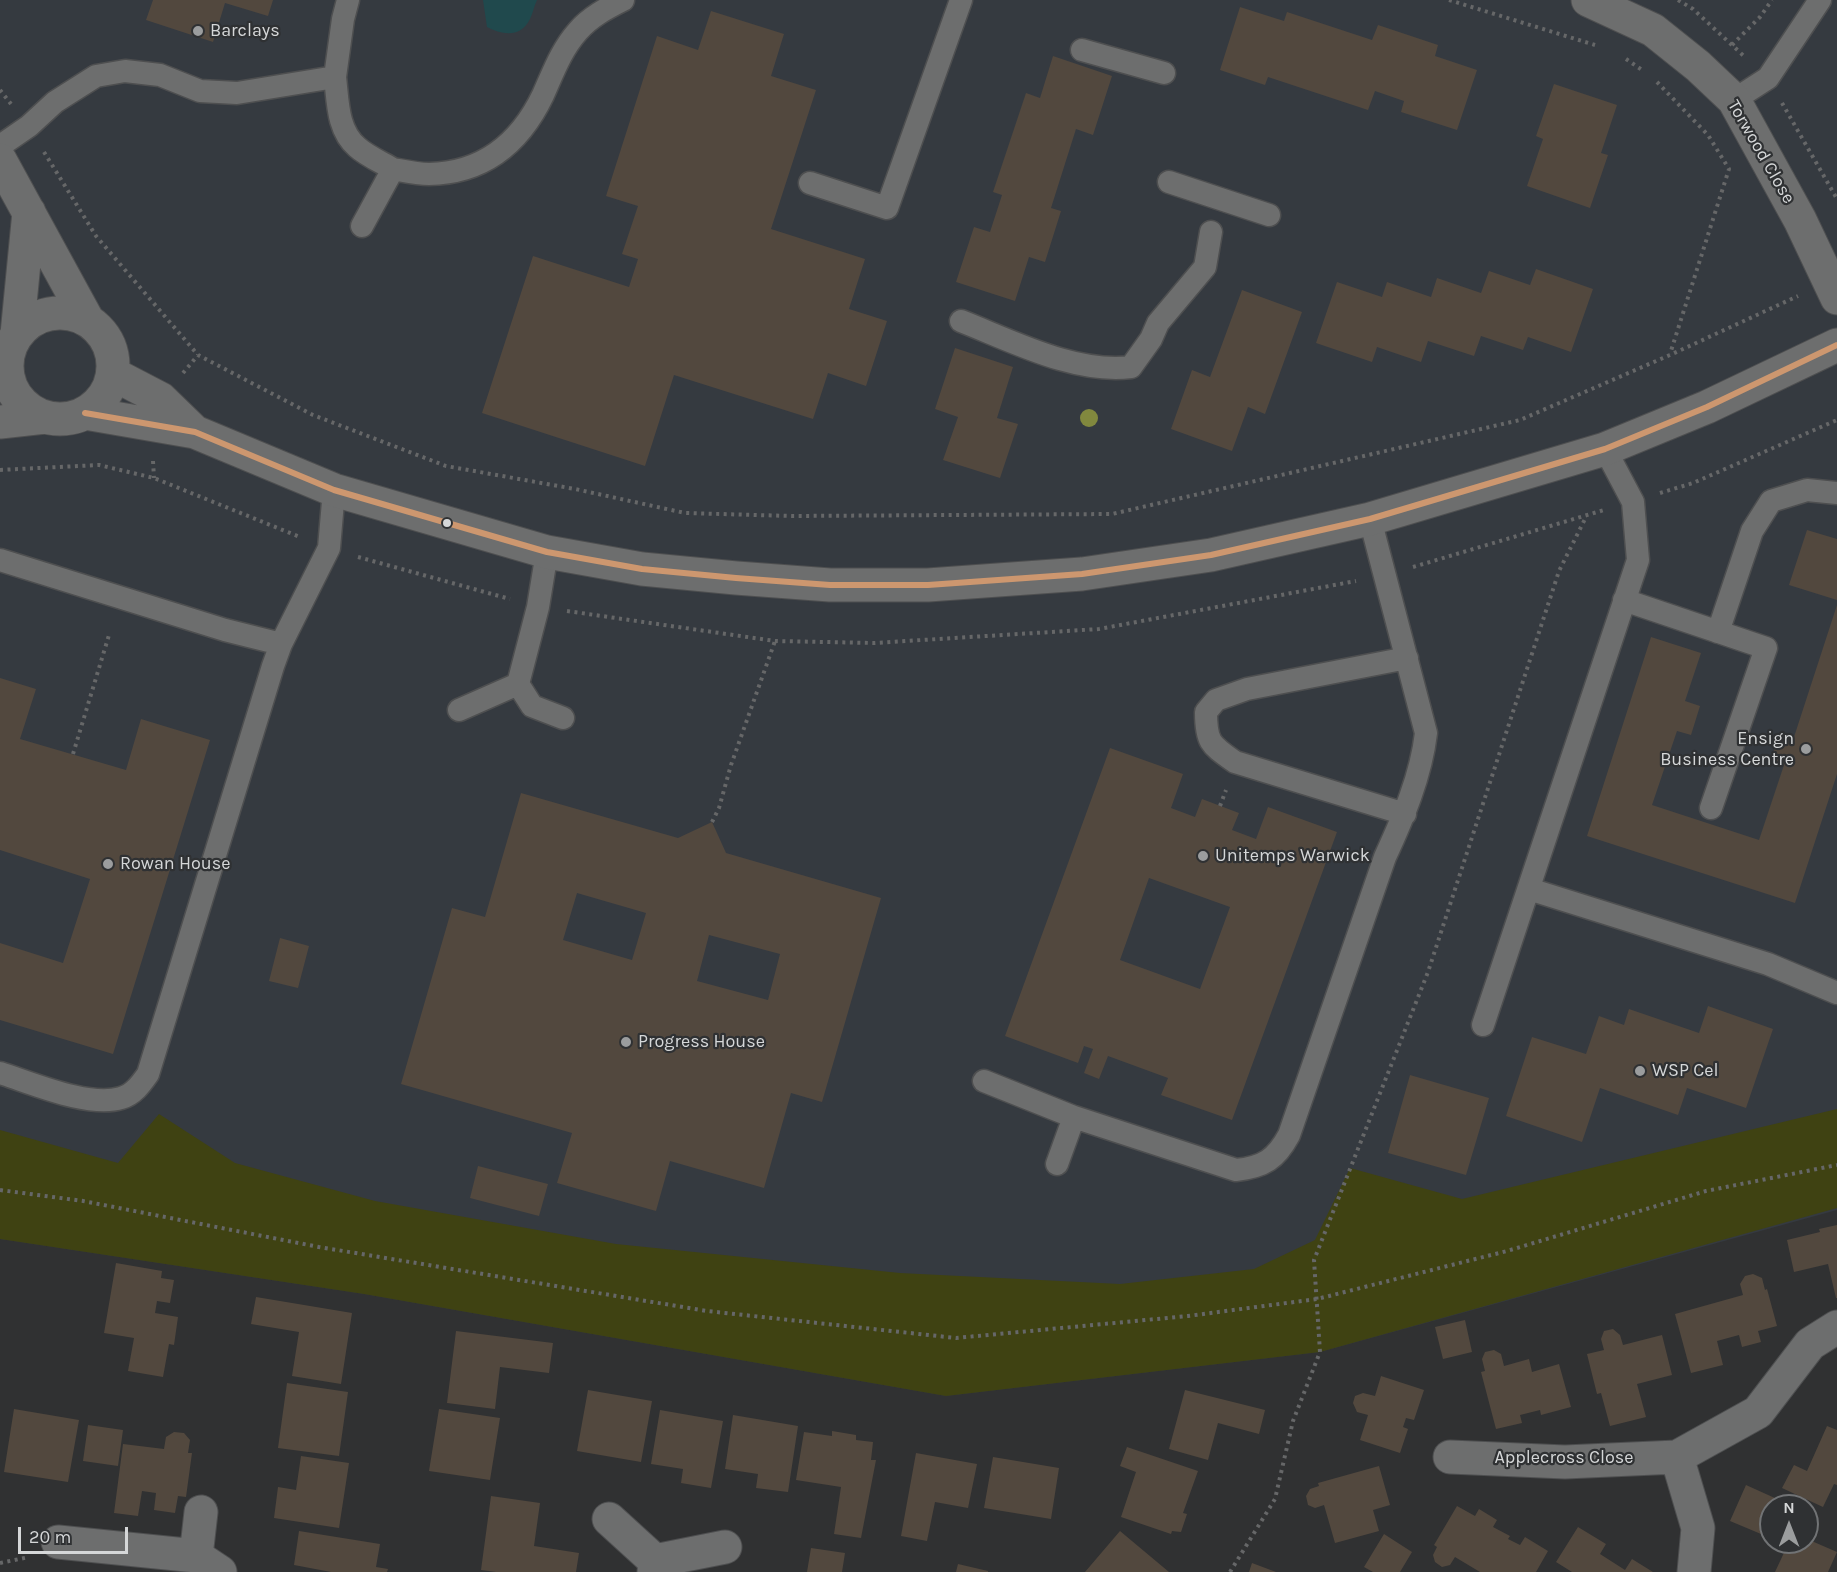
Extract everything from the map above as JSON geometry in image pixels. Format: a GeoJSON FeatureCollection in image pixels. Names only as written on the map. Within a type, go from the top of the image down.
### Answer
{"type":"FeatureCollection","features":[{"type":"Feature","properties":{"kind":"street","name":"Torwood Close"},"geometry":{"type":"LineString","coordinates":[[1588,0],[1653,30],[1698,66],[1734,100],[1800,220],[1833,290]]}},
{"type":"Feature","properties":{"kind":"street"},"geometry":{"type":"LineString","coordinates":[[0,160],[88,321]]}},
{"type":"Feature","properties":{"kind":"street"},"geometry":{"type":"LineString","coordinates":[[29,212],[17,334],[3,369],[16,396],[29,409],[45,417]]}},
{"type":"Feature","properties":{"kind":"street"},"geometry":{"type":"LineString","coordinates":[[17,334],[31,322],[57,313],[73,314],[88,321],[102,333],[110,347],[113,374],[102,396],[85,414]]}},
{"type":"Feature","properties":{"kind":"street"},"geometry":{"type":"LineString","coordinates":[[0,422],[45,417],[68,419],[85,414],[195,432],[334,490],[547,552],[642,569],[830,585],[928,585],[1082,574],[1212,555],[1370,519],[1605,449],[1707,407],[1837,345]]}},
{"type":"Feature","properties":{"kind":"street"},"geometry":{"type":"LineString","coordinates":[[113,374],[161,399],[195,432]]}},
{"type":"Feature","properties":{"kind":"street","name":"Applecross Close"},"geometry":{"type":"LineString","coordinates":[[1450,1457],[1565,1461],[1677,1457],[1758,1412],[1810,1344],[1837,1328]]}},
{"type":"Feature","properties":{"kind":"street"},"geometry":{"type":"LineString","coordinates":[[1677,1457],[1698,1528],[1694,1572]]}},
{"type":"Feature","properties":{"kind":"street"},"geometry":{"type":"LineString","coordinates":[[58,1542],[208,1564],[201,1512]]}},
{"type":"Feature","properties":{"kind":"street"},"geometry":{"type":"LineString","coordinates":[[609,1519],[654,1566],[724,1546]]}},
{"type":"Feature","properties":{"kind":"lane"},"geometry":{"type":"LineString","coordinates":[[348,0],[343,19],[335,78],[338,109],[344,130],[356,147],[393,169],[428,174],[464,170],[489,159],[508,146],[526,125],[542,98],[558,59],[578,31],[601,11],[623,0]]}},
{"type":"Feature","properties":{"kind":"lane"},"geometry":{"type":"LineString","coordinates":[[810,183],[887,207],[961,0]]}},
{"type":"Feature","properties":{"kind":"lane"},"geometry":{"type":"LineString","coordinates":[[1734,100],[1768,78],[1820,0]]}},
{"type":"Feature","properties":{"kind":"lane"},"geometry":{"type":"LineString","coordinates":[[1082,50],[1164,73]]}},
{"type":"Feature","properties":{"kind":"lane"},"geometry":{"type":"LineString","coordinates":[[0,146],[29,126],[55,102],[96,76],[125,71],[160,75],[200,91],[237,93],[335,78]]}},
{"type":"Feature","properties":{"kind":"lane"},"geometry":{"type":"LineString","coordinates":[[362,226],[393,169]]}},
{"type":"Feature","properties":{"kind":"lane"},"geometry":{"type":"LineString","coordinates":[[1169,182],[1269,215]]}},
{"type":"Feature","properties":{"kind":"lane"},"geometry":{"type":"LineString","coordinates":[[961,321],[1048,356],[1113,369],[1131,367],[1151,339],[1158,323],[1205,267],[1212,232]]}},
{"type":"Feature","properties":{"kind":"lane"},"geometry":{"type":"LineString","coordinates":[[1483,1025],[1638,560],[1633,502],[1605,449]]}},
{"type":"Feature","properties":{"kind":"lane"},"geometry":{"type":"LineString","coordinates":[[0,1073],[90,1101],[122,1098],[136,1090],[148,1074],[273,666],[281,644],[329,548],[334,490]]}},
{"type":"Feature","properties":{"kind":"lane"},"geometry":{"type":"LineString","coordinates":[[1718,632],[1752,531],[1771,501],[1807,490],[1837,493]]}},
{"type":"Feature","properties":{"kind":"lane"},"geometry":{"type":"LineString","coordinates":[[984,1081],[1074,1117],[1236,1170],[1253,1168],[1274,1157],[1282,1148],[1289,1135],[1385,857],[1405,814],[1424,751],[1426,733],[1370,519]]}},
{"type":"Feature","properties":{"kind":"lane"},"geometry":{"type":"LineString","coordinates":[[547,552],[537,607],[518,684],[532,706],[563,718]]}},
{"type":"Feature","properties":{"kind":"lane"},"geometry":{"type":"LineString","coordinates":[[0,560],[225,630],[281,644]]}},
{"type":"Feature","properties":{"kind":"lane"},"geometry":{"type":"LineString","coordinates":[[1624,600],[1766,648],[1711,808]]}},
{"type":"Feature","properties":{"kind":"lane"},"geometry":{"type":"LineString","coordinates":[[1405,814],[1336,784],[1235,762],[1213,746],[1206,732],[1206,712],[1216,700],[1246,682],[1407,658]]}},
{"type":"Feature","properties":{"kind":"lane"},"geometry":{"type":"LineString","coordinates":[[459,710],[518,684]]}},
{"type":"Feature","properties":{"kind":"lane"},"geometry":{"type":"LineString","coordinates":[[1528,889],[1768,964],[1837,993]]}},
{"type":"Feature","properties":{"kind":"lane"},"geometry":{"type":"LineString","coordinates":[[1057,1164],[1074,1117]]}},
{"type":"Feature","properties":{"kind":"path"},"geometry":{"type":"LineString","coordinates":[[1449,0],[1602,47]]}},
{"type":"Feature","properties":{"kind":"path"},"geometry":{"type":"LineString","coordinates":[[1678,0],[1693,9],[1768,78],[1837,199]]}},
{"type":"Feature","properties":{"kind":"path"},"geometry":{"type":"LineString","coordinates":[[1732,45],[1760,17],[1772,0]]}},
{"type":"Feature","properties":{"kind":"path"},"geometry":{"type":"LineString","coordinates":[[1622,56],[1650,75],[1679,103],[1708,135],[1729,169],[1670,355]]}},
{"type":"Feature","properties":{"kind":"path"},"geometry":{"type":"LineString","coordinates":[[0,90],[29,126],[96,236],[198,355],[313,415],[446,466],[575,489],[686,513],[792,516],[1112,514],[1520,420],[1670,355],[1833,290]]}},
{"type":"Feature","properties":{"kind":"path"},"geometry":{"type":"LineString","coordinates":[[1230,1572],[1275,1499],[1293,1421],[1320,1352],[1314,1260],[1428,972],[1559,571],[1586,516]]}},
{"type":"Feature","properties":{"kind":"path"},"geometry":{"type":"LineString","coordinates":[[73,754],[109,635]]}},
{"type":"Feature","properties":{"kind":"path"},"geometry":{"type":"LineString","coordinates":[[712,822],[719,808],[731,765],[775,641]]}},
{"type":"Feature","properties":{"kind":"path"},"geometry":{"type":"LineString","coordinates":[[0,1190],[83,1202],[319,1247],[707,1311],[956,1338],[1188,1316],[1317,1299],[1507,1251],[1706,1191],[1837,1165]]}},
{"type":"Feature","properties":{"kind":"shaded area"},"geometry":{"type":"Polygon","coordinates":[[[0,0],[1837,0],[1837,1210],[1320,1352],[946,1396],[364,1294],[0,1239],[0,0]]]}},
{"type":"Feature","properties":{"kind":"green space"},"geometry":{"type":"Polygon","coordinates":[[[1837,1109],[1837,1208],[1320,1352],[946,1396],[364,1294],[0,1239],[0,1130],[118,1163],[159,1114],[235,1163],[375,1201],[616,1244],[900,1273],[1120,1284],[1254,1269],[1315,1240],[1350,1168],[1462,1199],[1837,1109]]]}},
{"type":"Feature","properties":{"kind":"water"},"geometry":{"type":"Polygon","coordinates":[[[483,0],[537,0],[526,25],[516,32],[505,33],[487,27],[483,0]]]}},
{"type":"Feature","properties":{"kind":"building","name":"Barclays"},"geometry":{"type":"Polygon","coordinates":[[[153,0],[273,0],[268,16],[225,3],[213,42],[146,20],[153,0]]]}},
{"type":"Feature","properties":{"kind":"building"},"geometry":{"type":"Polygon","coordinates":[[[1240,7],[1284,21],[1287,12],[1372,40],[1378,25],[1438,45],[1435,56],[1477,70],[1457,130],[1401,112],[1404,101],[1375,91],[1368,110],[1268,77],[1265,85],[1220,70],[1240,7]]]}},
{"type":"Feature","properties":{"kind":"building"},"geometry":{"type":"Polygon","coordinates":[[[711,11],[784,34],[771,76],[816,90],[771,229],[865,259],[849,309],[887,321],[866,386],[828,373],[813,419],[674,375],[645,466],[482,413],[533,256],[629,287],[638,259],[622,254],[638,206],[606,196],[657,36],[698,50],[711,11]]]}},
{"type":"Feature","properties":{"kind":"building"},"geometry":{"type":"Polygon","coordinates":[[[1053,56],[1112,76],[1093,135],[1076,129],[1051,208],[1061,211],[1045,262],[1029,257],[1015,301],[956,282],[974,227],[990,232],[1002,195],[993,192],[1026,93],[1040,98],[1053,56]]]}},
{"type":"Feature","properties":{"kind":"building"},"geometry":{"type":"Polygon","coordinates":[[[1554,84],[1617,105],[1601,153],[1608,155],[1590,208],[1527,186],[1543,139],[1536,136],[1554,84]]]}},
{"type":"Feature","properties":{"kind":"building"},"geometry":{"type":"Polygon","coordinates":[[[1536,269],[1593,289],[1571,352],[1528,337],[1523,350],[1481,336],[1474,356],[1428,341],[1421,362],[1377,347],[1372,362],[1316,343],[1337,282],[1382,297],[1387,282],[1431,297],[1437,278],[1481,293],[1489,271],[1530,285],[1536,269]]]}},
{"type":"Feature","properties":{"kind":"building"},"geometry":{"type":"Polygon","coordinates":[[[1242,290],[1302,312],[1265,414],[1248,407],[1232,451],[1171,429],[1192,370],[1210,377],[1242,290]]]}},
{"type":"Feature","properties":{"kind":"building"},"geometry":{"type":"Polygon","coordinates":[[[955,348],[1013,367],[997,418],[1018,424],[1000,478],[943,460],[958,417],[935,409],[955,348]]]}},
{"type":"Feature","properties":{"kind":"building"},"geometry":{"type":"Polygon","coordinates":[[[1807,530],[1837,539],[1837,600],[1789,585],[1807,530]]]}},
{"type":"Feature","properties":{"kind":"building","name":"Ensign Business Centre"},"geometry":{"type":"Polygon","coordinates":[[[1837,605],[1837,774],[1795,903],[1587,836],[1651,637],[1701,653],[1685,701],[1700,706],[1691,735],[1677,731],[1652,805],[1759,840],[1784,765],[1770,762],[1780,732],[1794,737],[1837,605]]]}},
{"type":"Feature","properties":{"kind":"building","name":"Rowan House"},"geometry":{"type":"Polygon","coordinates":[[[0,678],[36,689],[20,739],[126,770],[141,719],[210,740],[113,1054],[0,1020],[0,943],[63,963],[90,879],[0,850],[0,678]]]}},
{"type":"Feature","properties":{"kind":"building"},"geometry":{"type":"Polygon","coordinates":[[[1110,748],[1183,774],[1171,808],[1195,817],[1202,799],[1239,813],[1232,830],[1256,839],[1268,807],[1337,832],[1232,1120],[1161,1095],[1168,1078],[1108,1056],[1099,1079],[1084,1073],[1093,1049],[1084,1046],[1078,1063],[1005,1036],[1110,748]],[[1149,878],[1120,960],[1200,989],[1230,907],[1149,878]]]}},
{"type":"Feature","properties":{"kind":"building","name":"Progress House"},"geometry":{"type":"Polygon","coordinates":[[[521,793],[678,838],[712,822],[726,853],[881,898],[822,1102],[791,1093],[764,1188],[670,1161],[656,1211],[557,1183],[572,1133],[401,1084],[452,908],[485,917],[521,793]],[[577,893],[563,940],[632,960],[646,913],[577,893]],[[709,935],[697,981],[768,1000],[780,954],[709,935]]]}},
{"type":"Feature","properties":{"kind":"building"},"geometry":{"type":"Polygon","coordinates":[[[280,938],[309,946],[298,988],[269,981],[280,938]]]}},
{"type":"Feature","properties":{"kind":"building","name":"WSP Cel"},"geometry":{"type":"Polygon","coordinates":[[[1708,1006],[1773,1029],[1746,1108],[1687,1088],[1678,1115],[1600,1088],[1582,1142],[1506,1116],[1532,1037],[1586,1054],[1599,1016],[1624,1025],[1629,1009],[1699,1033],[1708,1006]]]}},
{"type":"Feature","properties":{"kind":"building"},"geometry":{"type":"Polygon","coordinates":[[[1410,1075],[1489,1098],[1466,1175],[1388,1153],[1410,1075]]]}},
{"type":"Feature","properties":{"kind":"building"},"geometry":{"type":"Polygon","coordinates":[[[478,1166],[548,1184],[539,1216],[470,1198],[478,1166]]]}},
{"type":"Feature","properties":{"kind":"building"},"geometry":{"type":"Polygon","coordinates":[[[1837,1225],[1836,1298],[1828,1264],[1794,1272],[1787,1240],[1820,1232],[1819,1229],[1837,1225]]]}},
{"type":"Feature","properties":{"kind":"building"},"geometry":{"type":"Polygon","coordinates":[[[116,1263],[162,1271],[161,1278],[174,1280],[170,1303],[157,1301],[155,1313],[178,1317],[174,1345],[169,1344],[163,1377],[128,1371],[134,1338],[104,1333],[116,1263]]]}},
{"type":"Feature","properties":{"kind":"building"},"geometry":{"type":"Polygon","coordinates":[[[1753,1274],[1762,1278],[1777,1326],[1758,1331],[1761,1342],[1742,1347],[1739,1335],[1717,1341],[1723,1365],[1691,1373],[1675,1314],[1743,1295],[1740,1284],[1745,1276],[1753,1274]]]}},
{"type":"Feature","properties":{"kind":"building"},"geometry":{"type":"Polygon","coordinates":[[[256,1297],[352,1313],[341,1384],[292,1376],[299,1332],[251,1324],[256,1297]]]}},
{"type":"Feature","properties":{"kind":"building"},"geometry":{"type":"Polygon","coordinates":[[[1465,1320],[1472,1352],[1443,1359],[1435,1327],[1465,1320]]]}},
{"type":"Feature","properties":{"kind":"building"},"geometry":{"type":"Polygon","coordinates":[[[1613,1329],[1620,1335],[1623,1345],[1662,1335],[1672,1375],[1637,1384],[1646,1417],[1610,1426],[1601,1393],[1597,1394],[1587,1354],[1604,1350],[1601,1339],[1604,1331],[1613,1329]]]}},
{"type":"Feature","properties":{"kind":"building"},"geometry":{"type":"Polygon","coordinates":[[[456,1331],[553,1343],[549,1373],[500,1367],[495,1409],[447,1403],[456,1331]]]}},
{"type":"Feature","properties":{"kind":"building"},"geometry":{"type":"Polygon","coordinates":[[[1494,1350],[1501,1354],[1504,1366],[1529,1359],[1532,1372],[1559,1364],[1571,1407],[1541,1415],[1540,1410],[1520,1415],[1522,1423],[1496,1429],[1481,1372],[1485,1371],[1482,1359],[1485,1352],[1494,1350]]]}},
{"type":"Feature","properties":{"kind":"building"},"geometry":{"type":"Polygon","coordinates":[[[1381,1376],[1424,1390],[1414,1420],[1406,1418],[1403,1427],[1408,1429],[1400,1453],[1360,1440],[1368,1415],[1357,1412],[1353,1403],[1355,1396],[1363,1393],[1375,1396],[1381,1376]]]}},
{"type":"Feature","properties":{"kind":"building"},"geometry":{"type":"Polygon","coordinates":[[[287,1383],[348,1392],[339,1456],[278,1448],[287,1383]]]}},
{"type":"Feature","properties":{"kind":"building"},"geometry":{"type":"Polygon","coordinates":[[[588,1390],[652,1401],[641,1462],[577,1451],[588,1390]]]}},
{"type":"Feature","properties":{"kind":"building"},"geometry":{"type":"Polygon","coordinates":[[[1185,1390],[1265,1410],[1259,1434],[1218,1423],[1208,1460],[1169,1449],[1185,1390]]]}},
{"type":"Feature","properties":{"kind":"building"},"geometry":{"type":"Polygon","coordinates":[[[14,1409],[79,1420],[68,1482],[4,1472],[14,1409]]]}},
{"type":"Feature","properties":{"kind":"building"},"geometry":{"type":"Polygon","coordinates":[[[439,1409],[500,1418],[490,1480],[429,1471],[439,1409]]]}},
{"type":"Feature","properties":{"kind":"building"},"geometry":{"type":"Polygon","coordinates":[[[660,1410],[723,1421],[711,1488],[681,1483],[683,1469],[651,1464],[660,1410]]]}},
{"type":"Feature","properties":{"kind":"building"},"geometry":{"type":"Polygon","coordinates":[[[733,1415],[798,1426],[788,1492],[756,1488],[758,1474],[725,1469],[733,1415]]]}},
{"type":"Feature","properties":{"kind":"building"},"geometry":{"type":"Polygon","coordinates":[[[88,1425],[123,1430],[118,1466],[83,1461],[88,1425]]]}},
{"type":"Feature","properties":{"kind":"building"},"geometry":{"type":"Polygon","coordinates":[[[1827,1426],[1837,1430],[1837,1485],[1834,1484],[1823,1507],[1819,1505],[1819,1494],[1795,1494],[1782,1488],[1794,1465],[1807,1471],[1827,1426]]]}},
{"type":"Feature","properties":{"kind":"building"},"geometry":{"type":"Polygon","coordinates":[[[832,1431],[856,1435],[856,1440],[873,1442],[871,1460],[876,1460],[861,1538],[834,1534],[841,1487],[796,1480],[804,1432],[832,1436],[832,1431]]]}},
{"type":"Feature","properties":{"kind":"building"},"geometry":{"type":"Polygon","coordinates":[[[174,1432],[184,1433],[190,1440],[188,1453],[192,1453],[186,1497],[178,1496],[175,1513],[154,1510],[156,1493],[142,1491],[138,1516],[114,1513],[123,1444],[164,1449],[166,1437],[174,1432]]]}},
{"type":"Feature","properties":{"kind":"building"},"geometry":{"type":"Polygon","coordinates":[[[1127,1447],[1198,1471],[1183,1513],[1187,1514],[1181,1532],[1172,1531],[1171,1534],[1121,1517],[1136,1472],[1120,1466],[1127,1447]]]}},
{"type":"Feature","properties":{"kind":"building"},"geometry":{"type":"Polygon","coordinates":[[[916,1453],[977,1464],[968,1508],[935,1502],[927,1541],[901,1536],[916,1453]]]}},
{"type":"Feature","properties":{"kind":"building"},"geometry":{"type":"Polygon","coordinates":[[[301,1456],[349,1463],[339,1528],[274,1518],[278,1487],[296,1490],[301,1456]]]}},
{"type":"Feature","properties":{"kind":"building"},"geometry":{"type":"Polygon","coordinates":[[[993,1457],[1059,1468],[1051,1519],[984,1508],[993,1457]]]}},
{"type":"Feature","properties":{"kind":"building"},"geometry":{"type":"Polygon","coordinates":[[[1379,1466],[1390,1505],[1373,1510],[1379,1531],[1335,1543],[1324,1505],[1315,1508],[1308,1505],[1306,1496],[1310,1489],[1319,1486],[1318,1483],[1379,1466]]]}},
{"type":"Feature","properties":{"kind":"building"},"geometry":{"type":"Polygon","coordinates":[[[1746,1485],[1766,1494],[1759,1494],[1759,1533],[1730,1521],[1746,1485]]]}},
{"type":"Feature","properties":{"kind":"building"},"geometry":{"type":"Polygon","coordinates":[[[491,1496],[540,1503],[534,1546],[579,1553],[576,1572],[481,1570],[491,1496]]]}},
{"type":"Feature","properties":{"kind":"building"},"geometry":{"type":"Polygon","coordinates":[[[1457,1506],[1475,1516],[1479,1509],[1497,1520],[1493,1527],[1510,1536],[1508,1539],[1520,1545],[1525,1537],[1548,1551],[1536,1572],[1480,1572],[1455,1557],[1450,1565],[1442,1567],[1435,1562],[1433,1555],[1437,1547],[1434,1545],[1457,1506]]]}},
{"type":"Feature","properties":{"kind":"building"},"geometry":{"type":"Polygon","coordinates":[[[1578,1527],[1606,1544],[1600,1554],[1625,1570],[1632,1559],[1653,1572],[1572,1572],[1556,1562],[1578,1527]]]}},
{"type":"Feature","properties":{"kind":"building"},"geometry":{"type":"Polygon","coordinates":[[[299,1531],[380,1544],[376,1567],[388,1569],[387,1572],[331,1572],[294,1565],[299,1531]]]}},
{"type":"Feature","properties":{"kind":"building"},"geometry":{"type":"Polygon","coordinates":[[[1120,1531],[1169,1572],[1085,1572],[1120,1531]]]}},
{"type":"Feature","properties":{"kind":"building"},"geometry":{"type":"Polygon","coordinates":[[[1384,1534],[1412,1552],[1400,1572],[1373,1572],[1364,1567],[1384,1534]]]}},
{"type":"Feature","properties":{"kind":"building"},"geometry":{"type":"Polygon","coordinates":[[[1819,1544],[1837,1552],[1828,1572],[1775,1572],[1783,1554],[1819,1554],[1819,1544]]]}},
{"type":"Feature","properties":{"kind":"building"},"geometry":{"type":"Polygon","coordinates":[[[811,1548],[845,1553],[842,1572],[807,1572],[811,1548]]]}},
{"type":"Feature","properties":{"kind":"building"},"geometry":{"type":"Polygon","coordinates":[[[1252,1563],[1276,1572],[1249,1572],[1252,1563]]]}},
{"type":"Feature","properties":{"kind":"building"},"geometry":{"type":"Polygon","coordinates":[[[958,1564],[988,1571],[988,1572],[956,1572],[958,1564]]]}},
{"type":"Feature","properties":{"kind":"transit line"},"geometry":{"type":"LineString","coordinates":[[85,413],[195,432],[334,490],[547,552],[642,569],[736,578],[830,585],[928,585],[1082,574],[1211,555],[1370,519],[1605,449],[1707,407],[1837,345]]}},
{"type":"Feature","properties":{"kind":"place","name":"Barclays"},"geometry":{"type":"Point","coordinates":[198,31]}},
{"type":"Feature","properties":{"kind":"place","name":"Ensign Business Centre"},"geometry":{"type":"Point","coordinates":[1806,749]}},
{"type":"Feature","properties":{"kind":"place","name":"Unitemps Warwick"},"geometry":{"type":"Point","coordinates":[1203,856]}},
{"type":"Feature","properties":{"kind":"place","name":"Rowan House"},"geometry":{"type":"Point","coordinates":[108,864]}},
{"type":"Feature","properties":{"kind":"place","name":"Progress House"},"geometry":{"type":"Point","coordinates":[626,1042]}},
{"type":"Feature","properties":{"kind":"place","name":"WSP Cel"},"geometry":{"type":"Point","coordinates":[1640,1071]}}]}
